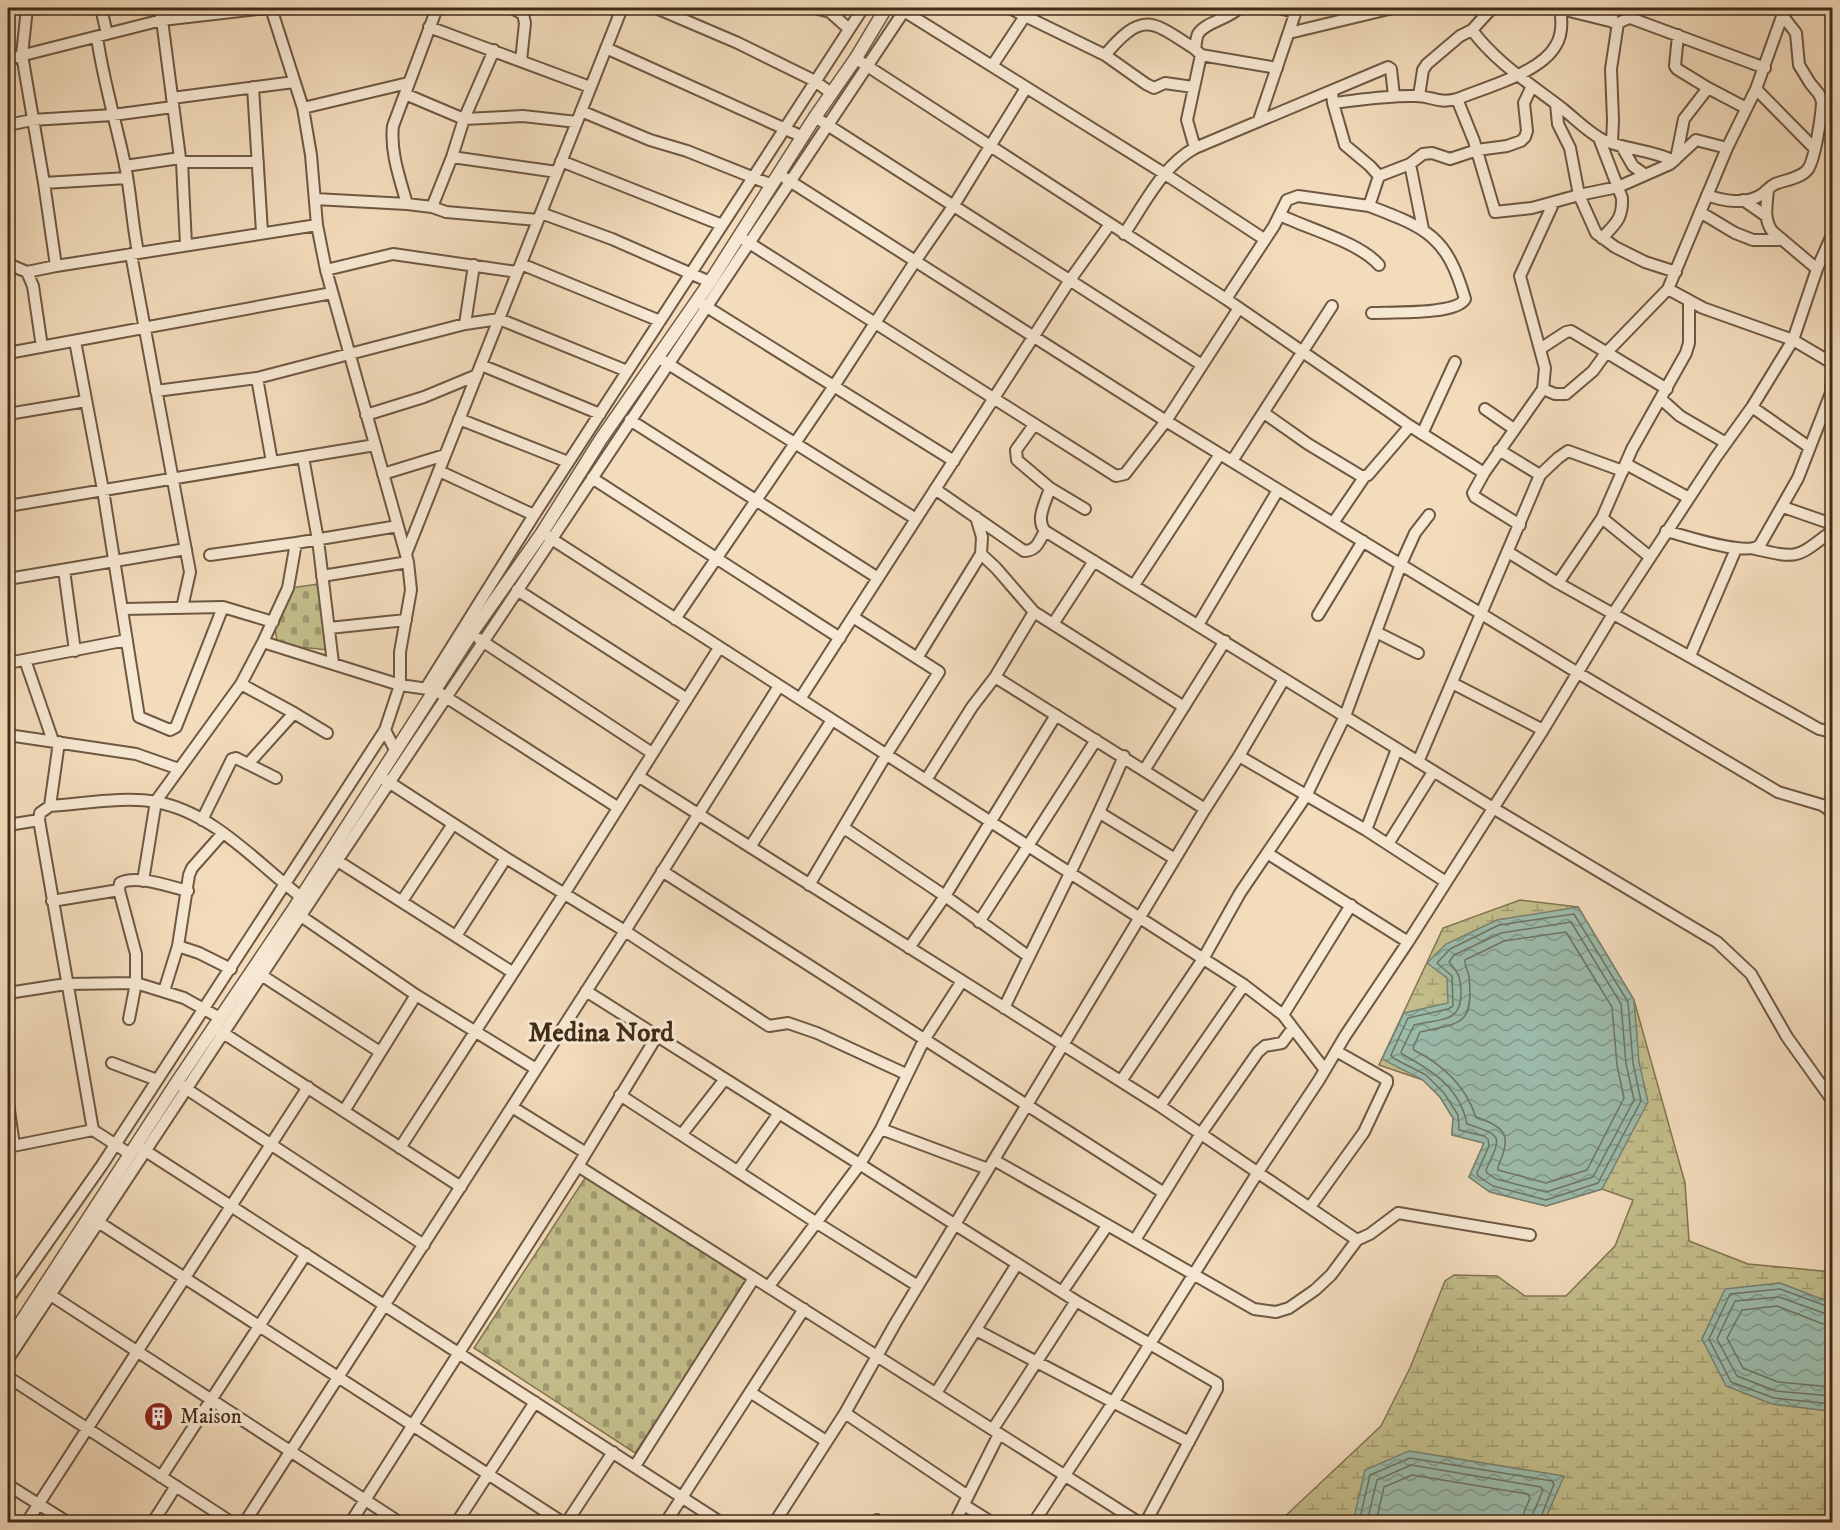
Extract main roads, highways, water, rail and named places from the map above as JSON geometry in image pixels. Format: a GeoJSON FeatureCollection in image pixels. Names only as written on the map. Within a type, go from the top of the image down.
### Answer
{"type":"FeatureCollection","features":[{"type":"Feature","properties":{"kind":"water"},"geometry":{"type":"Polygon","coordinates":[[[1578,907],[1634,1000],[1639,1062],[1648,1102],[1602,1189],[1546,1206],[1490,1192],[1469,1177],[1484,1143],[1452,1135],[1453,1118],[1440,1097],[1423,1080],[1382,1059],[1404,1013],[1448,1003],[1447,978],[1427,963],[1446,944],[1497,920],[1578,907]]]}},
{"type":"Feature","properties":{"kind":"water"},"geometry":{"type":"Polygon","coordinates":[[[1780,1283],[1832,1303],[1832,1409],[1829,1411],[1772,1404],[1726,1386],[1702,1339],[1725,1289],[1780,1283]]]}},
{"type":"Feature","properties":{"kind":"water"},"geometry":{"type":"Polygon","coordinates":[[[1409,1451],[1564,1476],[1544,1522],[1353,1522],[1365,1470],[1409,1451]]]}},
{"type":"Feature","properties":{"kind":"place","name":"Maison"},"geometry":{"type":"Point","coordinates":[159,1416]}},
{"type":"Feature","properties":{"kind":"district","name":"Medina Nord"},"geometry":{"type":"Point","coordinates":[601,1032]}}]}
